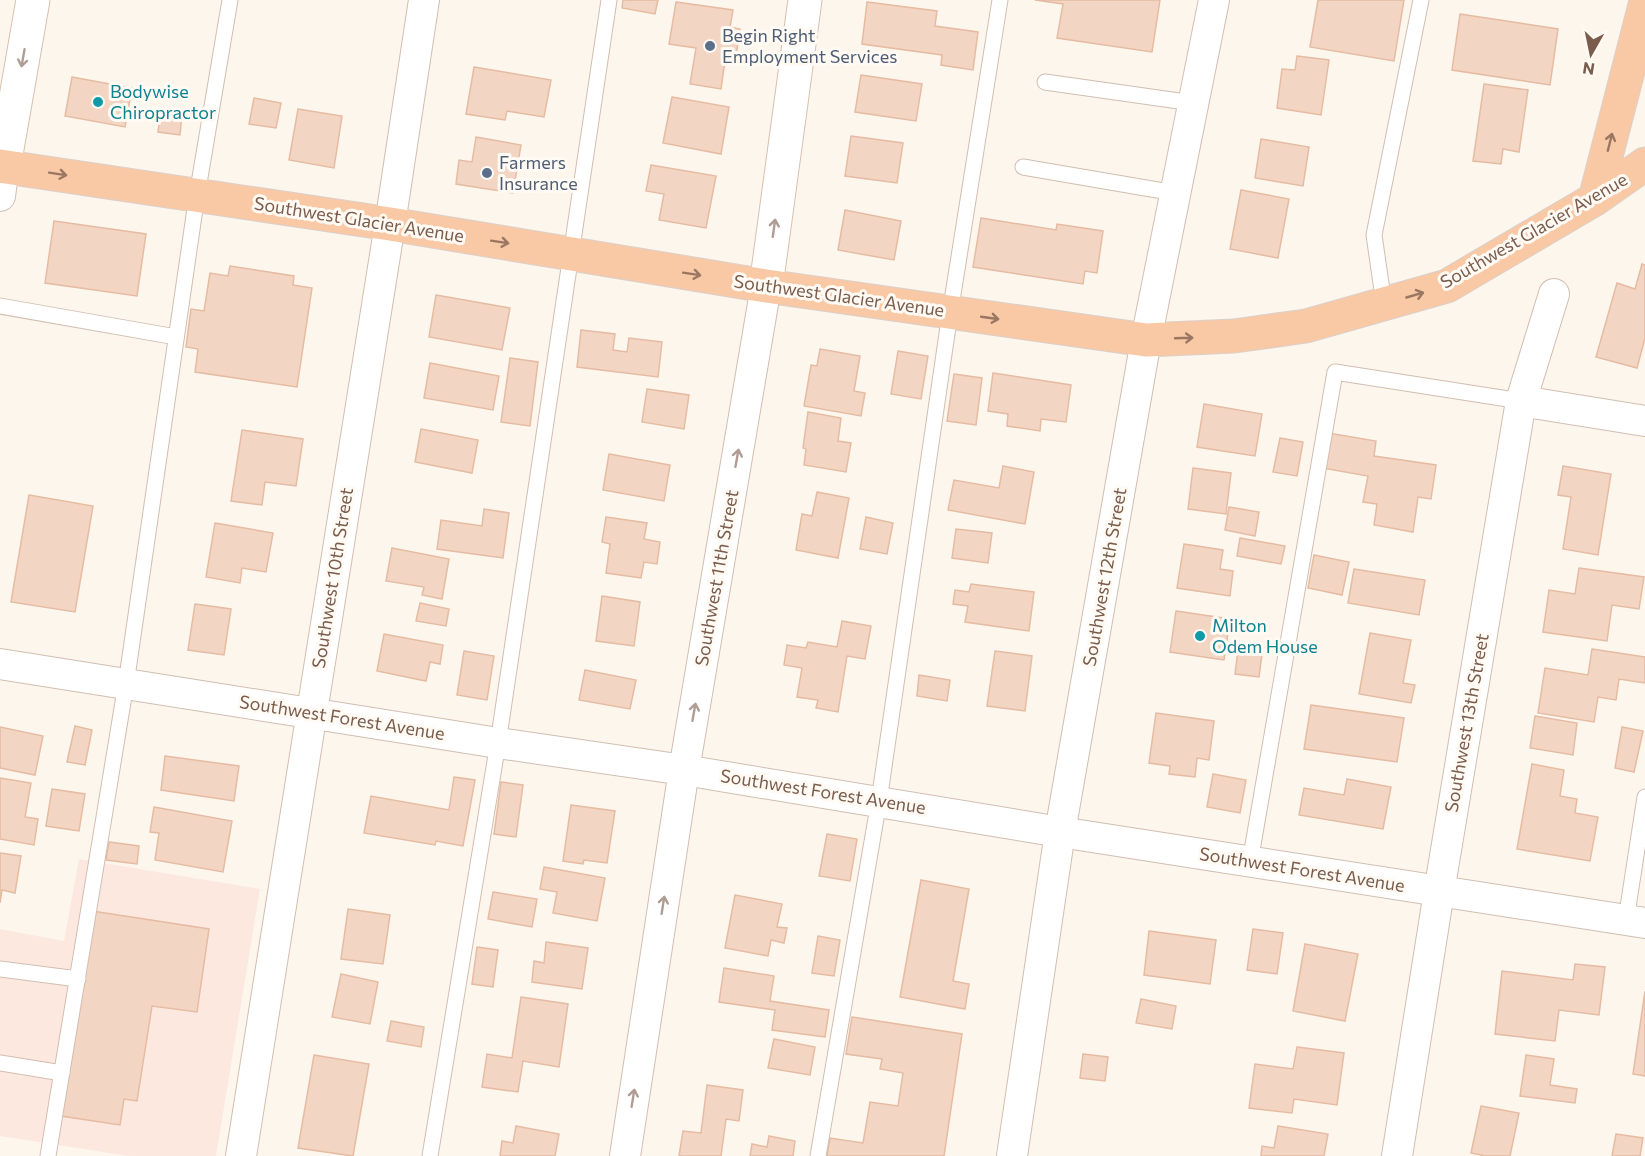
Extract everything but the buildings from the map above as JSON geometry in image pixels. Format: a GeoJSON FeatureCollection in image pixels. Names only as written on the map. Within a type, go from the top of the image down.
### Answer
{"type":"FeatureCollection","features":[{"type":"Feature","properties":{"kind":"highway"},"geometry":{"type":"LineString","coordinates":[[1595,199],[1645,5]]}},
{"type":"Feature","properties":{"kind":"highway","name":"Southwest Glacier Avenue"},"geometry":{"type":"LineString","coordinates":[[1,176],[197,195],[390,224],[766,286],[1146,340],[1234,336],[1306,326],[1447,286],[1595,199],[1645,164]]}},
{"type":"Feature","properties":{"kind":"main road"},"geometry":{"type":"LineString","coordinates":[[1,176],[33,0]]}},
{"type":"Feature","properties":{"kind":"main road","name":"Southwest 11th Street"},"geometry":{"type":"LineString","coordinates":[[766,286],[805,0]]}},
{"type":"Feature","properties":{"kind":"street","name":"Southwest 10th Street"},"geometry":{"type":"LineString","coordinates":[[241,1156],[424,0]]}},
{"type":"Feature","properties":{"kind":"street","name":"Southwest 12th Street"},"geometry":{"type":"LineString","coordinates":[[1012,1156],[1060,832],[1146,340],[1214,0]]}},
{"type":"Feature","properties":{"kind":"street","name":"Southwest 11th Street"},"geometry":{"type":"LineString","coordinates":[[625,1156],[684,770],[766,286]]}},
{"type":"Feature","properties":{"kind":"street","name":"Southwest 13th Street"},"geometry":{"type":"LineString","coordinates":[[1397,1156],[1521,401],[1554,294]]}},
{"type":"Feature","properties":{"kind":"street"},"geometry":{"type":"LineString","coordinates":[[1521,401],[1645,421]]}},
{"type":"Feature","properties":{"kind":"street","name":"Southwest Forest Avenue"},"geometry":{"type":"LineString","coordinates":[[0,664],[1635,921]]}},
{"type":"Feature","properties":{"kind":"lane"},"geometry":{"type":"LineString","coordinates":[[48,1156],[126,684],[197,195],[230,0]]}},
{"type":"Feature","properties":{"kind":"lane"},"geometry":{"type":"LineString","coordinates":[[430,1156],[498,743],[609,0]]}},
{"type":"Feature","properties":{"kind":"lane"},"geometry":{"type":"LineString","coordinates":[[818,1156],[879,801],[950,313],[1000,0]]}},
{"type":"Feature","properties":{"kind":"lane"},"geometry":{"type":"LineString","coordinates":[[1384,304],[1374,235],[1421,0]]}},
{"type":"Feature","properties":{"kind":"lane"},"geometry":{"type":"LineString","coordinates":[[1045,82],[1193,103]]}},
{"type":"Feature","properties":{"kind":"lane"},"geometry":{"type":"LineString","coordinates":[[1023,167],[1175,193]]}},
{"type":"Feature","properties":{"kind":"lane"},"geometry":{"type":"LineString","coordinates":[[0,306],[176,337]]}},
{"type":"Feature","properties":{"kind":"lane"},"geometry":{"type":"LineString","coordinates":[[1250,862],[1335,372],[1521,401]]}},
{"type":"Feature","properties":{"kind":"lane"},"geometry":{"type":"LineString","coordinates":[[1635,921],[1645,797]]}},
{"type":"Feature","properties":{"kind":"lane"},"geometry":{"type":"LineString","coordinates":[[0,969],[78,979]]}},
{"type":"Feature","properties":{"kind":"lane"},"geometry":{"type":"LineString","coordinates":[[0,1063],[62,1073]]}},
{"type":"Feature","properties":{"kind":"shaded area"},"geometry":{"type":"Polygon","coordinates":[[[79,859],[260,889],[216,1156],[129,1156],[0,1136],[0,929],[64,941],[79,859]]]}},
{"type":"Feature","properties":{"kind":"place","name":"Begin Right Employment Services"},"geometry":{"type":"Point","coordinates":[710,46]}},
{"type":"Feature","properties":{"kind":"place","name":"Bodywise Chiropractor"},"geometry":{"type":"Point","coordinates":[98,102]}},
{"type":"Feature","properties":{"kind":"place","name":"Farmers Insurance"},"geometry":{"type":"Point","coordinates":[487,173]}},
{"type":"Feature","properties":{"kind":"place","name":"Milton Odem House"},"geometry":{"type":"Point","coordinates":[1200,636]}}]}
